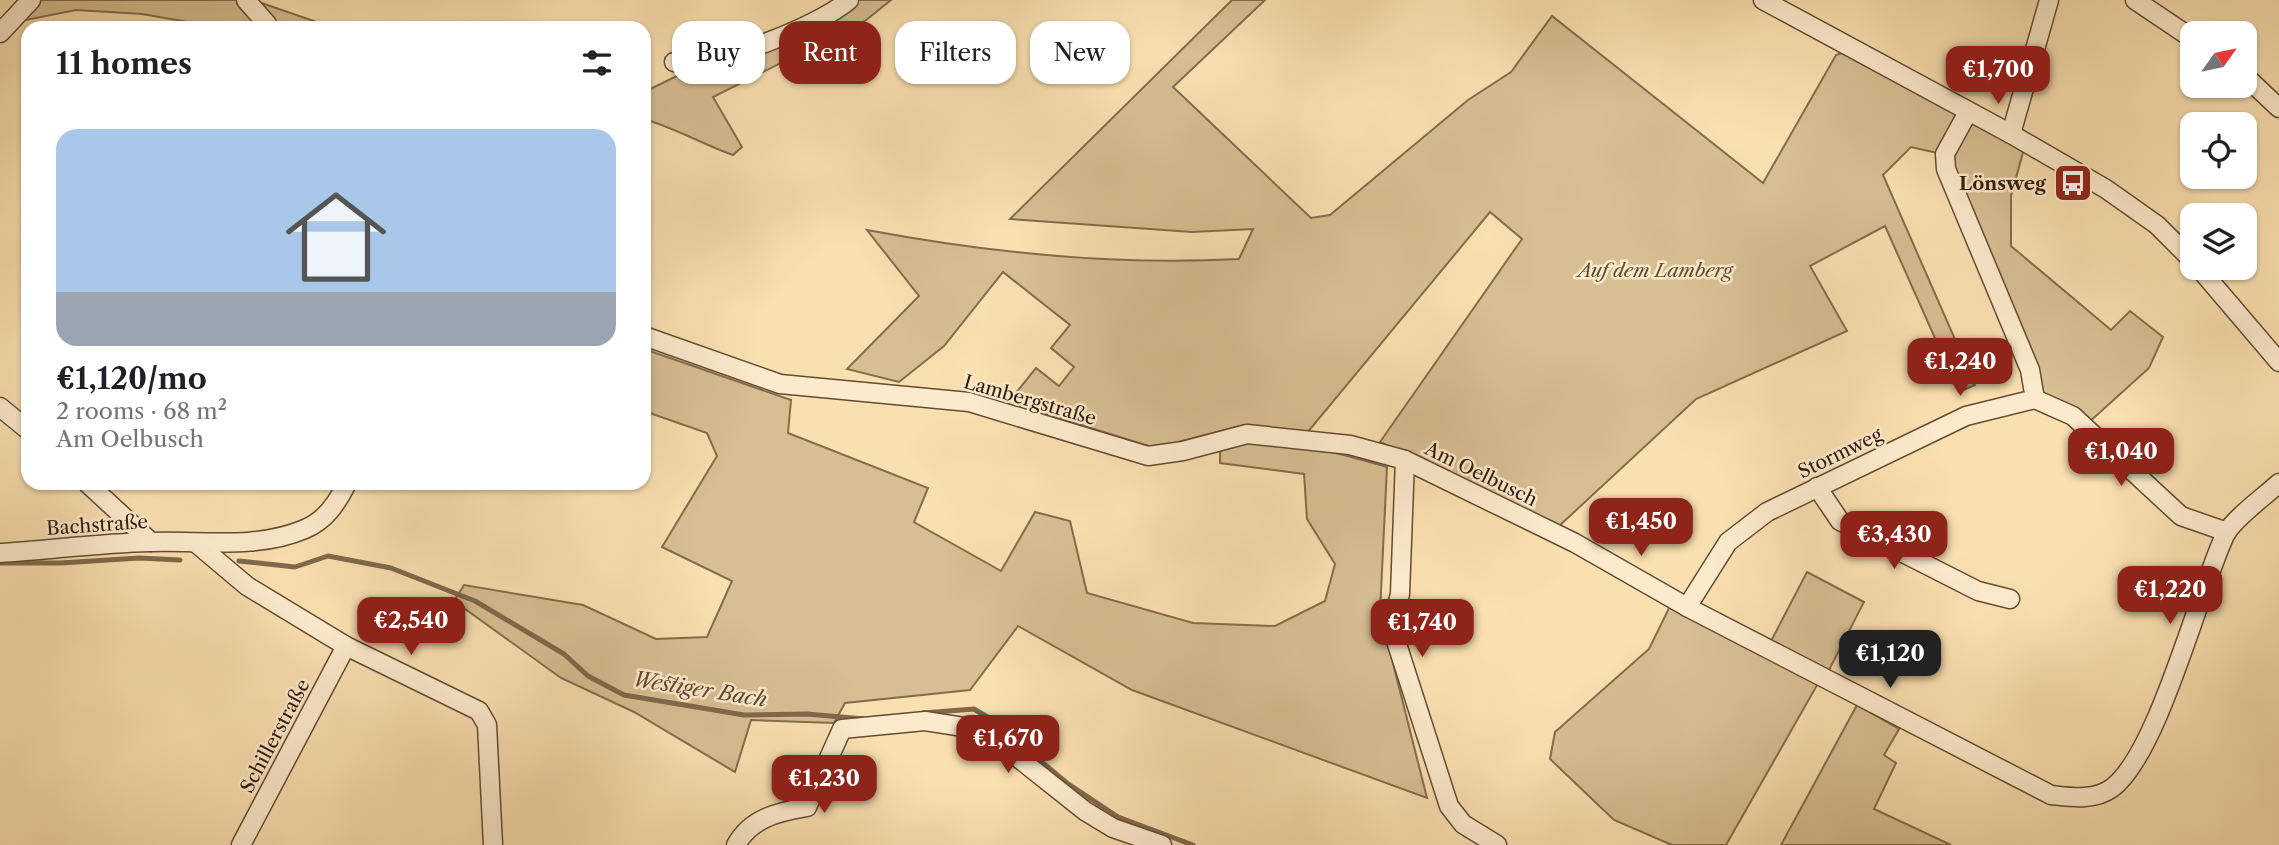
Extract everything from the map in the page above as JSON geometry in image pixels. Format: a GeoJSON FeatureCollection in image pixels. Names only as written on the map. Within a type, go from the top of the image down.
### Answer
{"type":"FeatureCollection","features":[{"type":"Feature","properties":{"kind":"street"},"geometry":{"type":"LineString","coordinates":[[0,33],[31,0]]}},
{"type":"Feature","properties":{"kind":"street"},"geometry":{"type":"LineString","coordinates":[[246,0],[264,21]]}},
{"type":"Feature","properties":{"kind":"street"},"geometry":{"type":"LineString","coordinates":[[765,42],[790,32],[849,0]]}},
{"type":"Feature","properties":{"kind":"street"},"geometry":{"type":"LineString","coordinates":[[1763,0],[2011,134],[2106,189],[2157,225],[2180,248]]}},
{"type":"Feature","properties":{"kind":"street"},"geometry":{"type":"LineString","coordinates":[[2011,134],[2049,0]]}},
{"type":"Feature","properties":{"kind":"street"},"geometry":{"type":"LineString","coordinates":[[2135,0],[2180,30]]}},
{"type":"Feature","properties":{"kind":"street"},"geometry":{"type":"LineString","coordinates":[[2258,88],[2279,108]]}},
{"type":"Feature","properties":{"kind":"street"},"geometry":{"type":"LineString","coordinates":[[1968,112],[1945,154],[1946,169],[2030,370],[2035,399],[2073,416],[2181,516],[2227,532]]}},
{"type":"Feature","properties":{"kind":"street"},"geometry":{"type":"LineString","coordinates":[[2209,280],[2279,362]]}},
{"type":"Feature","properties":{"kind":"street","name":"Lambergstraße"},"geometry":{"type":"LineString","coordinates":[[651,338],[780,384],[969,402],[1148,456],[1183,452],[1247,434],[1350,445],[1405,460]]}},
{"type":"Feature","properties":{"kind":"street","name":"Stormweg"},"geometry":{"type":"LineString","coordinates":[[1687,607],[1728,542],[1767,512],[1966,416],[2035,399]]}},
{"type":"Feature","properties":{"kind":"street"},"geometry":{"type":"LineString","coordinates":[[0,407],[21,424]]}},
{"type":"Feature","properties":{"kind":"street"},"geometry":{"type":"LineString","coordinates":[[1405,460],[1400,594],[1394,618],[1396,641],[1449,806],[1463,824],[1497,845]]}},
{"type":"Feature","properties":{"kind":"street","name":"Am Oelbusch"},"geometry":{"type":"LineString","coordinates":[[1405,460],[1575,543],[1687,607],[2050,795],[2084,799],[2111,789],[2130,771],[2158,710],[2227,532],[2279,483]]}},
{"type":"Feature","properties":{"kind":"street"},"geometry":{"type":"LineString","coordinates":[[1817,487],[1840,521],[1978,591],[2010,599]]}},
{"type":"Feature","properties":{"kind":"street"},"geometry":{"type":"LineString","coordinates":[[95,490],[151,542]]}},
{"type":"Feature","properties":{"kind":"street"},"geometry":{"type":"LineString","coordinates":[[196,543],[256,540],[307,529],[334,509],[344,490]]}},
{"type":"Feature","properties":{"kind":"street","name":"Bachstraße"},"geometry":{"type":"LineString","coordinates":[[0,553],[151,542],[196,543]]}},
{"type":"Feature","properties":{"kind":"street"},"geometry":{"type":"LineString","coordinates":[[196,543],[247,586],[346,646],[479,711],[487,725],[493,845]]}},
{"type":"Feature","properties":{"kind":"street","name":"Schillerstraße"},"geometry":{"type":"LineString","coordinates":[[241,845],[346,646]]}},
{"type":"Feature","properties":{"kind":"street"},"geometry":{"type":"LineString","coordinates":[[736,845],[744,831],[774,813],[807,807],[842,729],[925,721],[983,730],[1085,811],[1113,828],[1162,845]]}},
{"type":"Feature","properties":{"kind":"green space"},"geometry":{"type":"Polygon","coordinates":[[[41,0],[253,0],[314,21],[182,21],[142,14],[76,10],[21,21],[41,0]]]}},
{"type":"Feature","properties":{"kind":"green space"},"geometry":{"type":"Polygon","coordinates":[[[857,0],[891,0],[865,21],[821,21],[848,8],[857,0]]]}},
{"type":"Feature","properties":{"kind":"green space","name":"Auf dem Lamberg"},"geometry":{"type":"Polygon","coordinates":[[[1232,0],[1265,0],[1173,87],[1311,218],[1330,215],[1468,100],[1511,72],[1552,16],[1763,183],[1836,55],[1847,51],[1963,115],[1942,154],[1911,147],[1883,175],[1975,385],[1959,392],[1885,226],[1810,266],[1847,331],[1696,399],[1558,527],[1380,442],[1522,239],[1490,212],[1307,433],[1244,425],[1155,448],[1020,406],[1011,399],[1036,368],[1059,386],[1074,367],[1051,348],[1070,325],[1003,272],[944,346],[899,382],[847,369],[919,296],[867,230],[1052,256],[1145,261],[1239,259],[1253,229],[1192,232],[1010,219],[1232,0]]]}},
{"type":"Feature","properties":{"kind":"green space"},"geometry":{"type":"Polygon","coordinates":[[[779,41],[779,64],[765,71],[765,47],[779,41]]]}},
{"type":"Feature","properties":{"kind":"green space"},"geometry":{"type":"Polygon","coordinates":[[[672,78],[672,84],[739,84],[713,97],[742,147],[733,155],[651,121],[651,89],[672,78]]]}},
{"type":"Feature","properties":{"kind":"green space"},"geometry":{"type":"Polygon","coordinates":[[[1970,118],[2024,149],[2011,196],[2011,246],[2111,330],[2130,311],[2163,337],[2149,368],[2087,424],[2039,396],[1950,169],[1950,154],[1970,118]]]}},
{"type":"Feature","properties":{"kind":"green space"},"geometry":{"type":"Polygon","coordinates":[[[651,351],[791,400],[788,433],[928,488],[914,522],[1001,571],[1035,512],[1070,521],[1087,593],[1193,623],[1275,626],[1325,601],[1335,564],[1307,519],[1304,474],[1220,463],[1220,449],[1241,444],[1283,443],[1325,450],[1387,467],[1380,612],[1427,798],[1132,690],[1018,626],[970,690],[845,703],[834,723],[751,720],[735,772],[634,712],[561,678],[454,601],[464,585],[583,605],[656,639],[707,637],[732,581],[662,547],[717,456],[707,433],[651,413],[651,351]]]}},
{"type":"Feature","properties":{"kind":"green space"},"geometry":{"type":"Polygon","coordinates":[[[1807,572],[1864,602],[1827,674],[1770,643],[1807,572]]]}},
{"type":"Feature","properties":{"kind":"green space"},"geometry":{"type":"Polygon","coordinates":[[[1671,604],[1820,680],[1726,845],[1672,845],[1614,820],[1550,759],[1555,732],[1649,649],[1671,604]]]}},
{"type":"Feature","properties":{"kind":"green space"},"geometry":{"type":"Polygon","coordinates":[[[1857,705],[1899,729],[1884,755],[1896,763],[1874,809],[1951,845],[1781,845],[1857,705]]]}},
{"type":"Feature","properties":{"kind":"waterway","name":"Westiger Bach"},"geometry":{"type":"LineString","coordinates":[[239,561],[295,567],[328,556],[391,568],[475,601],[564,654],[588,676],[624,695],[744,715],[807,714],[864,719]]}},
{"type":"Feature","properties":{"kind":"waterway","name":"Westiger Bach"},"geometry":{"type":"LineString","coordinates":[[0,563],[61,563],[139,558],[180,560]]}},
{"type":"Feature","properties":{"kind":"waterway","name":"Westiger Bach"},"geometry":{"type":"LineString","coordinates":[[923,713],[974,709],[989,718],[1067,783],[1118,817],[1193,845]]}},
{"type":"Feature","properties":{"kind":"place","name":"Lönsweg"},"geometry":{"type":"Point","coordinates":[2073,183]}}]}
